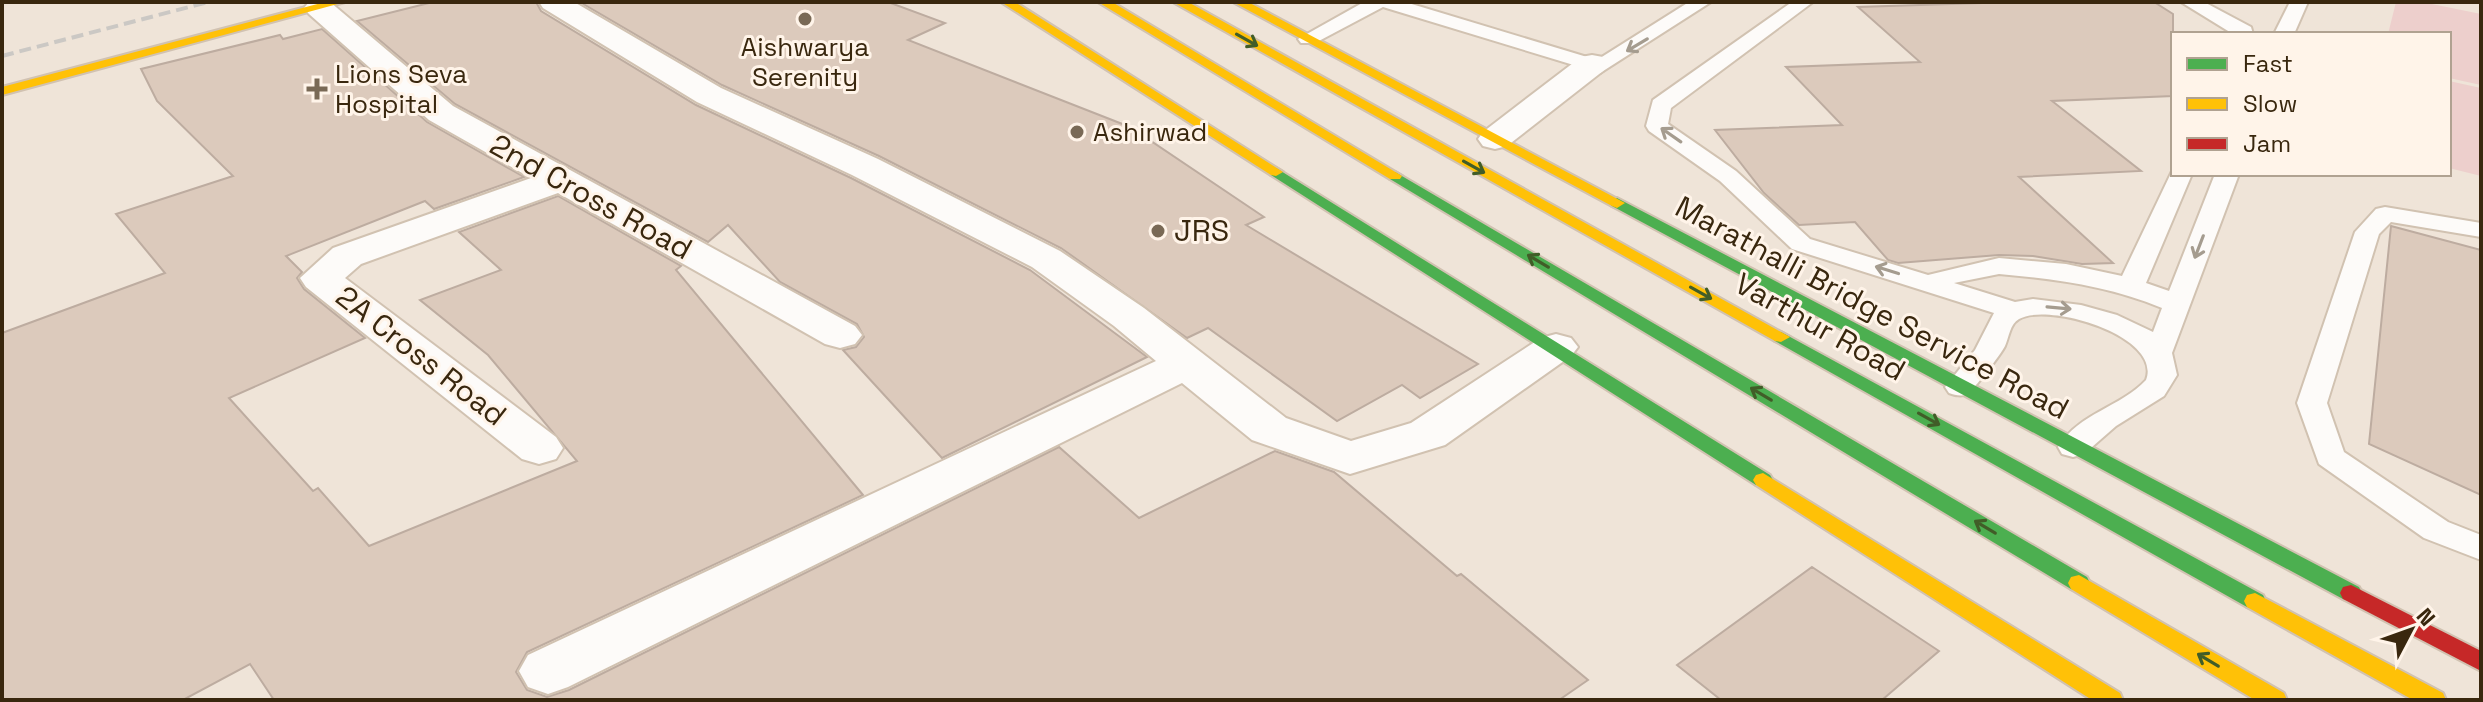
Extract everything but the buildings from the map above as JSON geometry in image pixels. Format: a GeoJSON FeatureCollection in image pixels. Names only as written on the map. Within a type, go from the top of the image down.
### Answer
{"type":"FeatureCollection","features":[{"type":"Feature","properties":{"kind":"street"},"geometry":{"type":"LineString","coordinates":[[553,2],[709,95],[865,167],[1046,259],[1129,317],[1269,429],[1350,458],[1428,434],[1556,347]]}},
{"type":"Feature","properties":{"kind":"street"},"geometry":{"type":"LineString","coordinates":[[1007,2],[2111,700]]}},
{"type":"Feature","properties":{"kind":"street"},"geometry":{"type":"LineString","coordinates":[[1104,2],[2275,700]]}},
{"type":"Feature","properties":{"kind":"street","name":"Varthur Road"},"geometry":{"type":"LineString","coordinates":[[1179,2],[2434,700]]}},
{"type":"Feature","properties":{"kind":"street","name":"Marathalli Bridge Service Road"},"geometry":{"type":"LineString","coordinates":[[1251,4],[1308,39],[2481,662]]}},
{"type":"Feature","properties":{"kind":"street"},"geometry":{"type":"LineString","coordinates":[[2,91],[329,5]]}},
{"type":"Feature","properties":{"kind":"street","name":"2nd Cross Road"},"geometry":{"type":"LineString","coordinates":[[329,5],[441,113],[840,335]]}},
{"type":"Feature","properties":{"kind":"street"},"geometry":{"type":"LineString","coordinates":[[1495,139],[1592,64]]}},
{"type":"Feature","properties":{"kind":"street","name":"2A Cross Road"},"geometry":{"type":"LineString","coordinates":[[539,448],[320,278],[347,256],[560,180]]}},
{"type":"Feature","properties":{"kind":"street"},"geometry":{"type":"LineString","coordinates":[[548,671],[1186,364]]}},
{"type":"Feature","properties":{"kind":"lane"},"geometry":{"type":"LineString","coordinates":[[1308,39],[1378,2]]}},
{"type":"Feature","properties":{"kind":"lane"},"geometry":{"type":"LineString","coordinates":[[1386,2],[1600,67],[1702,2]]}},
{"type":"Feature","properties":{"kind":"lane"},"geometry":{"type":"LineString","coordinates":[[1804,2],[1661,105],[1657,126],[1728,176],[1801,244],[2015,311],[2054,307],[2091,314],[2125,328],[2158,354],[2164,367],[2162,378],[2155,387],[2105,418],[2073,447]]}},
{"type":"Feature","properties":{"kind":"lane"},"geometry":{"type":"LineString","coordinates":[[2190,2],[2244,32]]}},
{"type":"Feature","properties":{"kind":"lane"},"geometry":{"type":"LineString","coordinates":[[2285,32],[2299,2]]}},
{"type":"Feature","properties":{"kind":"lane"},"geometry":{"type":"LineString","coordinates":[[2131,286],[2179,176]]}},
{"type":"Feature","properties":{"kind":"lane"},"geometry":{"type":"LineString","coordinates":[[2158,354],[2226,176]]}},
{"type":"Feature","properties":{"kind":"lane"},"geometry":{"type":"LineString","coordinates":[[2481,230],[2385,214],[2367,232],[2312,403],[2330,457],[2436,530],[2481,548]]}},
{"type":"Feature","properties":{"kind":"lane"},"geometry":{"type":"LineString","coordinates":[[1930,283],[1960,273],[1999,266],[2066,272],[2131,286],[2177,304]]}},
{"type":"Feature","properties":{"kind":"lane"},"geometry":{"type":"LineString","coordinates":[[1959,387],[1969,369],[1986,354],[2004,318],[2015,311]]}},
{"type":"Feature","properties":{"kind":"shaded area"},"geometry":{"type":"Polygon","coordinates":[[[2396,2],[2422,2],[2481,14],[2481,85],[2451,78],[2451,32],[2388,32],[2396,2]]]}},
{"type":"Feature","properties":{"kind":"shaded area"},"geometry":{"type":"Polygon","coordinates":[[[2451,81],[2481,88],[2481,176],[2451,168],[2451,81]]]}},
{"type":"Feature","properties":{"kind":"railway"},"geometry":{"type":"LineString","coordinates":[[2,56],[208,2]]}},
{"type":"Feature","properties":{"kind":"traffic: fast"},"geometry":{"type":"LineString","coordinates":[[1276,172],[1763,480]]}},
{"type":"Feature","properties":{"kind":"traffic: fast"},"geometry":{"type":"LineString","coordinates":[[1395,176],[2079,583]]}},
{"type":"Feature","properties":{"kind":"traffic: fast"},"geometry":{"type":"LineString","coordinates":[[1617,203],[2351,593]]}},
{"type":"Feature","properties":{"kind":"traffic: fast"},"geometry":{"type":"LineString","coordinates":[[1781,337],[2255,601]]}},
{"type":"Feature","properties":{"kind":"traffic: slow"},"geometry":{"type":"LineString","coordinates":[[2,91],[339,2]]}},
{"type":"Feature","properties":{"kind":"traffic: slow"},"geometry":{"type":"LineString","coordinates":[[1007,2],[1276,172]]}},
{"type":"Feature","properties":{"kind":"traffic: slow"},"geometry":{"type":"LineString","coordinates":[[1104,2],[1395,176]]}},
{"type":"Feature","properties":{"kind":"traffic: slow"},"geometry":{"type":"LineString","coordinates":[[1179,2],[1781,337]]}},
{"type":"Feature","properties":{"kind":"traffic: slow"},"geometry":{"type":"LineString","coordinates":[[1239,2],[1617,203]]}},
{"type":"Feature","properties":{"kind":"traffic: slow"},"geometry":{"type":"LineString","coordinates":[[1763,480],[2111,700]]}},
{"type":"Feature","properties":{"kind":"traffic: slow"},"geometry":{"type":"LineString","coordinates":[[2079,583],[2275,700]]}},
{"type":"Feature","properties":{"kind":"traffic: slow"},"geometry":{"type":"LineString","coordinates":[[2255,601],[2434,700]]}},
{"type":"Feature","properties":{"kind":"traffic: jam"},"geometry":{"type":"LineString","coordinates":[[2351,593],[2481,662]]}},
{"type":"Feature","properties":{"kind":"place","name":"Aishwarya Serenity"},"geometry":{"type":"Point","coordinates":[805,19]}},
{"type":"Feature","properties":{"kind":"place","name":"Lions Seva Hospital"},"geometry":{"type":"Point","coordinates":[317,89]}},
{"type":"Feature","properties":{"kind":"place","name":"Ashirwad"},"geometry":{"type":"Point","coordinates":[1077,132]}},
{"type":"Feature","properties":{"kind":"place","name":"JRS"},"geometry":{"type":"Point","coordinates":[1158,231]}}]}
